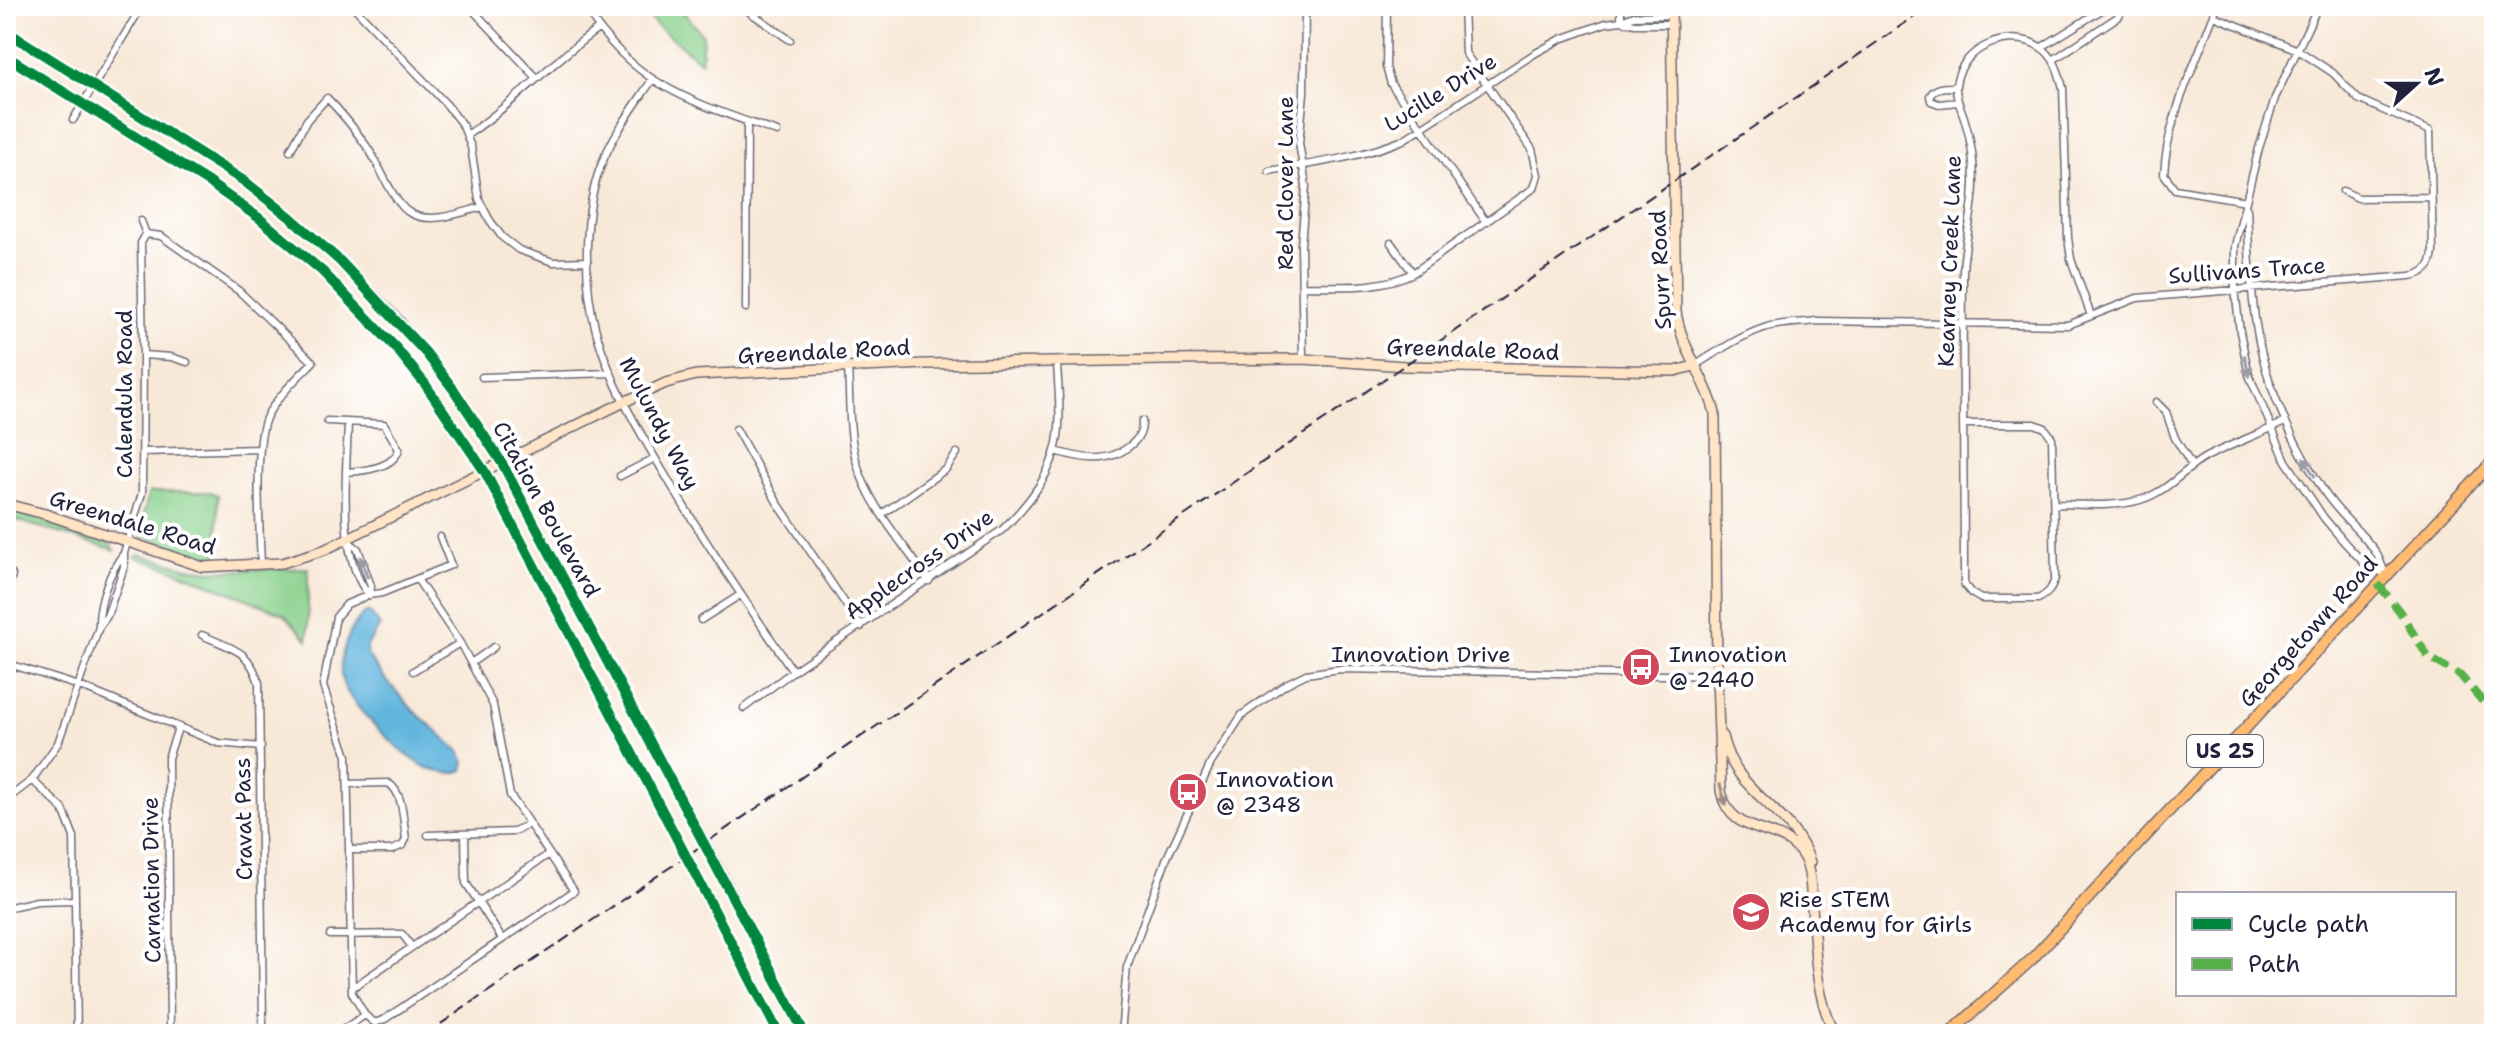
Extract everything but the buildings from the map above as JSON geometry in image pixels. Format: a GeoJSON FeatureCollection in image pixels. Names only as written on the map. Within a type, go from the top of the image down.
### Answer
{"type":"FeatureCollection","features":[{"type":"Feature","properties":{"kind":"main road","name":"Georgetown Road"},"geometry":{"type":"LineString","coordinates":[[1949,1034],[2030,961],[2494,460]]}},
{"type":"Feature","properties":{"kind":"street"},"geometry":{"type":"LineString","coordinates":[[73,120],[142,6]]}},
{"type":"Feature","properties":{"kind":"street"},"geometry":{"type":"LineString","coordinates":[[353,6],[463,126],[471,147],[479,199],[502,237],[519,250],[553,262],[588,261]]}},
{"type":"Feature","properties":{"kind":"street"},"geometry":{"type":"LineString","coordinates":[[469,6],[537,78]]}},
{"type":"Feature","properties":{"kind":"street"},"geometry":{"type":"LineString","coordinates":[[584,6],[615,49],[652,80],[698,104],[777,132]]}},
{"type":"Feature","properties":{"kind":"street"},"geometry":{"type":"LineString","coordinates":[[741,6],[790,40]]}},
{"type":"Feature","properties":{"kind":"street","name":"Red Clover Lane"},"geometry":{"type":"LineString","coordinates":[[1303,359],[1301,245],[1306,186],[1299,143],[1304,93],[1305,6]]}},
{"type":"Feature","properties":{"kind":"street"},"geometry":{"type":"LineString","coordinates":[[1387,6],[1386,67],[1391,84],[1486,222]]}},
{"type":"Feature","properties":{"kind":"street"},"geometry":{"type":"LineString","coordinates":[[1302,286],[1380,285],[1413,273],[1534,188],[1538,175],[1532,149],[1465,53],[1463,6]]}},
{"type":"Feature","properties":{"kind":"street"},"geometry":{"type":"LineString","coordinates":[[1621,6],[1621,21]]}},
{"type":"Feature","properties":{"kind":"street"},"geometry":{"type":"LineString","coordinates":[[2042,47],[2108,6]]}},
{"type":"Feature","properties":{"kind":"street"},"geometry":{"type":"LineString","coordinates":[[2053,60],[2119,16],[2121,11],[2118,6]]}},
{"type":"Feature","properties":{"kind":"street"},"geometry":{"type":"LineString","coordinates":[[2217,6],[2182,98],[2164,163],[2164,174],[2175,189],[2246,201]]}},
{"type":"Feature","properties":{"kind":"street"},"geometry":{"type":"LineString","coordinates":[[2318,6],[2275,98],[2259,148],[2235,246],[2235,289],[2240,332],[2249,375],[2286,461],[2316,506],[2363,562],[2386,575]]}},
{"type":"Feature","properties":{"kind":"street","name":"Lucille Drive"},"geometry":{"type":"LineString","coordinates":[[1269,171],[1381,149],[1403,140],[1561,39],[1634,16],[1671,15]]}},
{"type":"Feature","properties":{"kind":"street","name":"Spurr Road"},"geometry":{"type":"LineString","coordinates":[[1671,15],[1676,311],[1678,329],[1715,413],[1717,676],[1719,769],[1723,800],[1731,813],[1745,825],[1778,836],[1804,858],[1821,998],[1835,1034]]}},
{"type":"Feature","properties":{"kind":"street","name":"Sullivans Trace"},"geometry":{"type":"LineString","coordinates":[[1694,366],[1752,333],[1788,324],[1817,321],[2068,325],[2137,298],[2420,275],[2427,270],[2432,261],[2430,131],[2371,107],[2358,99],[2333,73],[2298,50],[2214,16]]}},
{"type":"Feature","properties":{"kind":"street"},"geometry":{"type":"LineString","coordinates":[[467,135],[598,29]]}},
{"type":"Feature","properties":{"kind":"street","name":"Citation Boulevard"},"geometry":{"type":"LineString","coordinates":[[6,31],[244,181],[340,261],[426,353],[502,463],[805,1034]]}},
{"type":"Feature","properties":{"kind":"street"},"geometry":{"type":"LineString","coordinates":[[1958,102],[1939,104],[1931,101],[1930,96],[1933,90],[1956,87],[1964,64],[1998,39],[2023,39],[2042,47],[2053,60],[2063,88],[2071,259],[2091,316]]}},
{"type":"Feature","properties":{"kind":"street","name":"Citation Boulevard"},"geometry":{"type":"LineString","coordinates":[[6,56],[247,209],[322,271],[415,372],[485,472],[779,1034]]}},
{"type":"Feature","properties":{"kind":"street","name":"Mulundy Way"},"geometry":{"type":"LineString","coordinates":[[652,80],[614,139],[601,165],[592,198],[588,261],[595,328],[624,402],[655,458],[705,543],[793,671]]}},
{"type":"Feature","properties":{"kind":"street","name":"Kearney Creek Lane"},"geometry":{"type":"LineString","coordinates":[[1956,87],[1970,144],[1974,181],[1973,205],[1964,250],[1964,325],[1964,424],[1964,584],[1981,599],[2038,599],[2052,588],[2055,578],[2052,438],[2045,428],[2035,424],[1964,424]]}},
{"type":"Feature","properties":{"kind":"street"},"geometry":{"type":"LineString","coordinates":[[290,151],[307,120],[327,98],[368,149],[394,195],[409,213],[444,217],[483,207]]}},
{"type":"Feature","properties":{"kind":"street"},"geometry":{"type":"LineString","coordinates":[[746,308],[747,122]]}},
{"type":"Feature","properties":{"kind":"street"},"geometry":{"type":"LineString","coordinates":[[2343,191],[2358,198],[2431,197]]}},
{"type":"Feature","properties":{"kind":"street"},"geometry":{"type":"LineString","coordinates":[[2246,201],[2256,329],[2285,422],[2303,459],[2328,497],[2376,552],[2386,575]]}},
{"type":"Feature","properties":{"kind":"street"},"geometry":{"type":"LineString","coordinates":[[141,221],[146,234],[161,236],[239,291],[313,362],[279,398],[266,417],[259,449],[261,565]]}},
{"type":"Feature","properties":{"kind":"street","name":"Calendula Road"},"geometry":{"type":"LineString","coordinates":[[6,800],[32,780],[58,743],[99,627],[99,612],[116,564],[128,542],[142,493],[141,243],[146,234]]}},
{"type":"Feature","properties":{"kind":"street"},"geometry":{"type":"LineString","coordinates":[[1391,243],[1413,273]]}},
{"type":"Feature","properties":{"kind":"street"},"geometry":{"type":"LineString","coordinates":[[143,355],[171,357],[187,362]]}},
{"type":"Feature","properties":{"kind":"street","name":"Greendale Road"},"geometry":{"type":"LineString","coordinates":[[6,504],[203,567],[261,565],[289,562],[347,540],[624,402],[666,383],[696,375],[1057,362],[1303,359],[1405,366],[1531,369],[1675,371],[1694,366]]}},
{"type":"Feature","properties":{"kind":"street","name":"Applecross Drive"},"geometry":{"type":"LineString","coordinates":[[744,708],[1012,521],[1040,485],[1055,451],[1058,431],[1057,362]]}},
{"type":"Feature","properties":{"kind":"street"},"geometry":{"type":"LineString","coordinates":[[848,368],[852,442],[866,488],[929,581]]}},
{"type":"Feature","properties":{"kind":"street"},"geometry":{"type":"LineString","coordinates":[[482,377],[611,373]]}},
{"type":"Feature","properties":{"kind":"street"},"geometry":{"type":"LineString","coordinates":[[2156,402],[2166,412],[2175,438],[2192,466]]}},
{"type":"Feature","properties":{"kind":"street"},"geometry":{"type":"LineString","coordinates":[[327,421],[384,424],[399,449],[393,460],[369,470],[347,472]]}},
{"type":"Feature","properties":{"kind":"street"},"geometry":{"type":"LineString","coordinates":[[1055,451],[1081,458],[1112,456],[1126,450],[1140,437],[1142,421]]}},
{"type":"Feature","properties":{"kind":"street"},"geometry":{"type":"LineString","coordinates":[[348,422],[347,540],[362,588],[369,595]]}},
{"type":"Feature","properties":{"kind":"street"},"geometry":{"type":"LineString","coordinates":[[2054,504],[2142,500],[2192,466],[2285,422]]}},
{"type":"Feature","properties":{"kind":"street"},"geometry":{"type":"LineString","coordinates":[[736,429],[777,502],[861,627]]}},
{"type":"Feature","properties":{"kind":"street"},"geometry":{"type":"LineString","coordinates":[[142,452],[259,449]]}},
{"type":"Feature","properties":{"kind":"street"},"geometry":{"type":"LineString","coordinates":[[882,514],[946,469],[957,453]]}},
{"type":"Feature","properties":{"kind":"street"},"geometry":{"type":"LineString","coordinates":[[620,476],[655,458]]}},
{"type":"Feature","properties":{"kind":"street"},"geometry":{"type":"LineString","coordinates":[[2316,506],[2328,497]]}},
{"type":"Feature","properties":{"kind":"street"},"geometry":{"type":"LineString","coordinates":[[417,579],[460,643],[493,705],[510,795],[574,891],[380,1022],[370,1021],[352,993],[345,745],[324,696],[323,686],[336,617],[347,604],[451,565],[440,537]]}},
{"type":"Feature","properties":{"kind":"street"},"geometry":{"type":"LineString","coordinates":[[6,567],[12,575],[6,597]]}},
{"type":"Feature","properties":{"kind":"street"},"geometry":{"type":"LineString","coordinates":[[701,620],[740,595]]}},
{"type":"Feature","properties":{"kind":"street","name":"Cravat Pass"},"geometry":{"type":"LineString","coordinates":[[202,635],[244,654],[255,668],[259,683],[261,1034]]}},
{"type":"Feature","properties":{"kind":"street"},"geometry":{"type":"LineString","coordinates":[[413,671],[460,643]]}},
{"type":"Feature","properties":{"kind":"street"},"geometry":{"type":"LineString","coordinates":[[471,663],[494,647]]}},
{"type":"Feature","properties":{"kind":"street"},"geometry":{"type":"LineString","coordinates":[[6,663],[79,686],[224,745],[261,747]]}},
{"type":"Feature","properties":{"kind":"street","name":"Innovation Drive"},"geometry":{"type":"LineString","coordinates":[[1121,1034],[1127,967],[1166,860],[1211,763],[1238,718],[1286,684],[1306,674],[1340,669],[1717,676]]}},
{"type":"Feature","properties":{"kind":"street","name":"Spurr Road"},"geometry":{"type":"LineString","coordinates":[[1718,717],[1726,755],[1735,769],[1756,795],[1793,828],[1804,845],[1811,867],[1811,896]]}},
{"type":"Feature","properties":{"kind":"street","name":"Carnation Drive"},"geometry":{"type":"LineString","coordinates":[[170,1034],[168,758],[178,728]]}},
{"type":"Feature","properties":{"kind":"street"},"geometry":{"type":"LineString","coordinates":[[32,780],[63,809],[74,837],[77,1034]]}},
{"type":"Feature","properties":{"kind":"street"},"geometry":{"type":"LineString","coordinates":[[348,784],[388,783],[394,786],[406,839],[403,845],[392,850],[349,850]]}},
{"type":"Feature","properties":{"kind":"street"},"geometry":{"type":"LineString","coordinates":[[428,835],[512,832],[529,824]]}},
{"type":"Feature","properties":{"kind":"street"},"geometry":{"type":"LineString","coordinates":[[465,835],[466,883],[502,939]]}},
{"type":"Feature","properties":{"kind":"street"},"geometry":{"type":"LineString","coordinates":[[352,988],[549,854]]}},
{"type":"Feature","properties":{"kind":"street"},"geometry":{"type":"LineString","coordinates":[[6,908],[37,901],[74,900]]}},
{"type":"Feature","properties":{"kind":"street"},"geometry":{"type":"LineString","coordinates":[[330,935],[402,934],[412,947]]}},
{"type":"Feature","properties":{"kind":"street"},"geometry":{"type":"LineString","coordinates":[[321,1030],[342,1030],[365,1015]]}},
{"type":"Feature","properties":{"kind":"green space"},"geometry":{"type":"Polygon","coordinates":[[[639,6],[678,6],[703,35],[701,62],[657,26],[639,6]]]}},
{"type":"Feature","properties":{"kind":"green space"},"geometry":{"type":"Polygon","coordinates":[[[149,492],[210,492],[218,495],[217,557],[192,553],[142,536],[140,529],[149,492]]]}},
{"type":"Feature","properties":{"kind":"green space"},"geometry":{"type":"Polygon","coordinates":[[[6,509],[109,543],[114,550],[6,517],[6,509]]]}},
{"type":"Feature","properties":{"kind":"green space"},"geometry":{"type":"Polygon","coordinates":[[[139,554],[208,571],[308,568],[308,640],[284,614],[135,557],[139,554]]]}},
{"type":"Feature","properties":{"kind":"water"},"geometry":{"type":"Polygon","coordinates":[[[366,612],[380,626],[367,646],[367,655],[413,710],[458,750],[465,762],[463,770],[441,772],[417,762],[365,716],[346,690],[341,671],[343,653],[354,625],[366,612]]]}},
{"type":"Feature","properties":{"kind":"railway"},"geometry":{"type":"LineString","coordinates":[[426,1034],[1930,6]]}},
{"type":"Feature","properties":{"kind":"marked path"},"geometry":{"type":"LineString","coordinates":[[2378,584],[2428,657],[2460,675],[2494,715]]}},
{"type":"Feature","properties":{"kind":"cycle path"},"geometry":{"type":"LineString","coordinates":[[6,31],[244,181],[340,261],[426,353],[502,463],[805,1034]]}},
{"type":"Feature","properties":{"kind":"cycle path"},"geometry":{"type":"LineString","coordinates":[[6,56],[208,182],[259,218],[322,271],[396,348],[425,384],[485,472],[779,1034]]}},
{"type":"Feature","properties":{"kind":"place","name":"Innovation @ 2440"},"geometry":{"type":"Point","coordinates":[1641,667]}},
{"type":"Feature","properties":{"kind":"place","name":"Innovation @ 2348"},"geometry":{"type":"Point","coordinates":[1188,792]}},
{"type":"Feature","properties":{"kind":"place","name":"Rise STEM Academy for Girls"},"geometry":{"type":"Point","coordinates":[1751,912]}}]}
